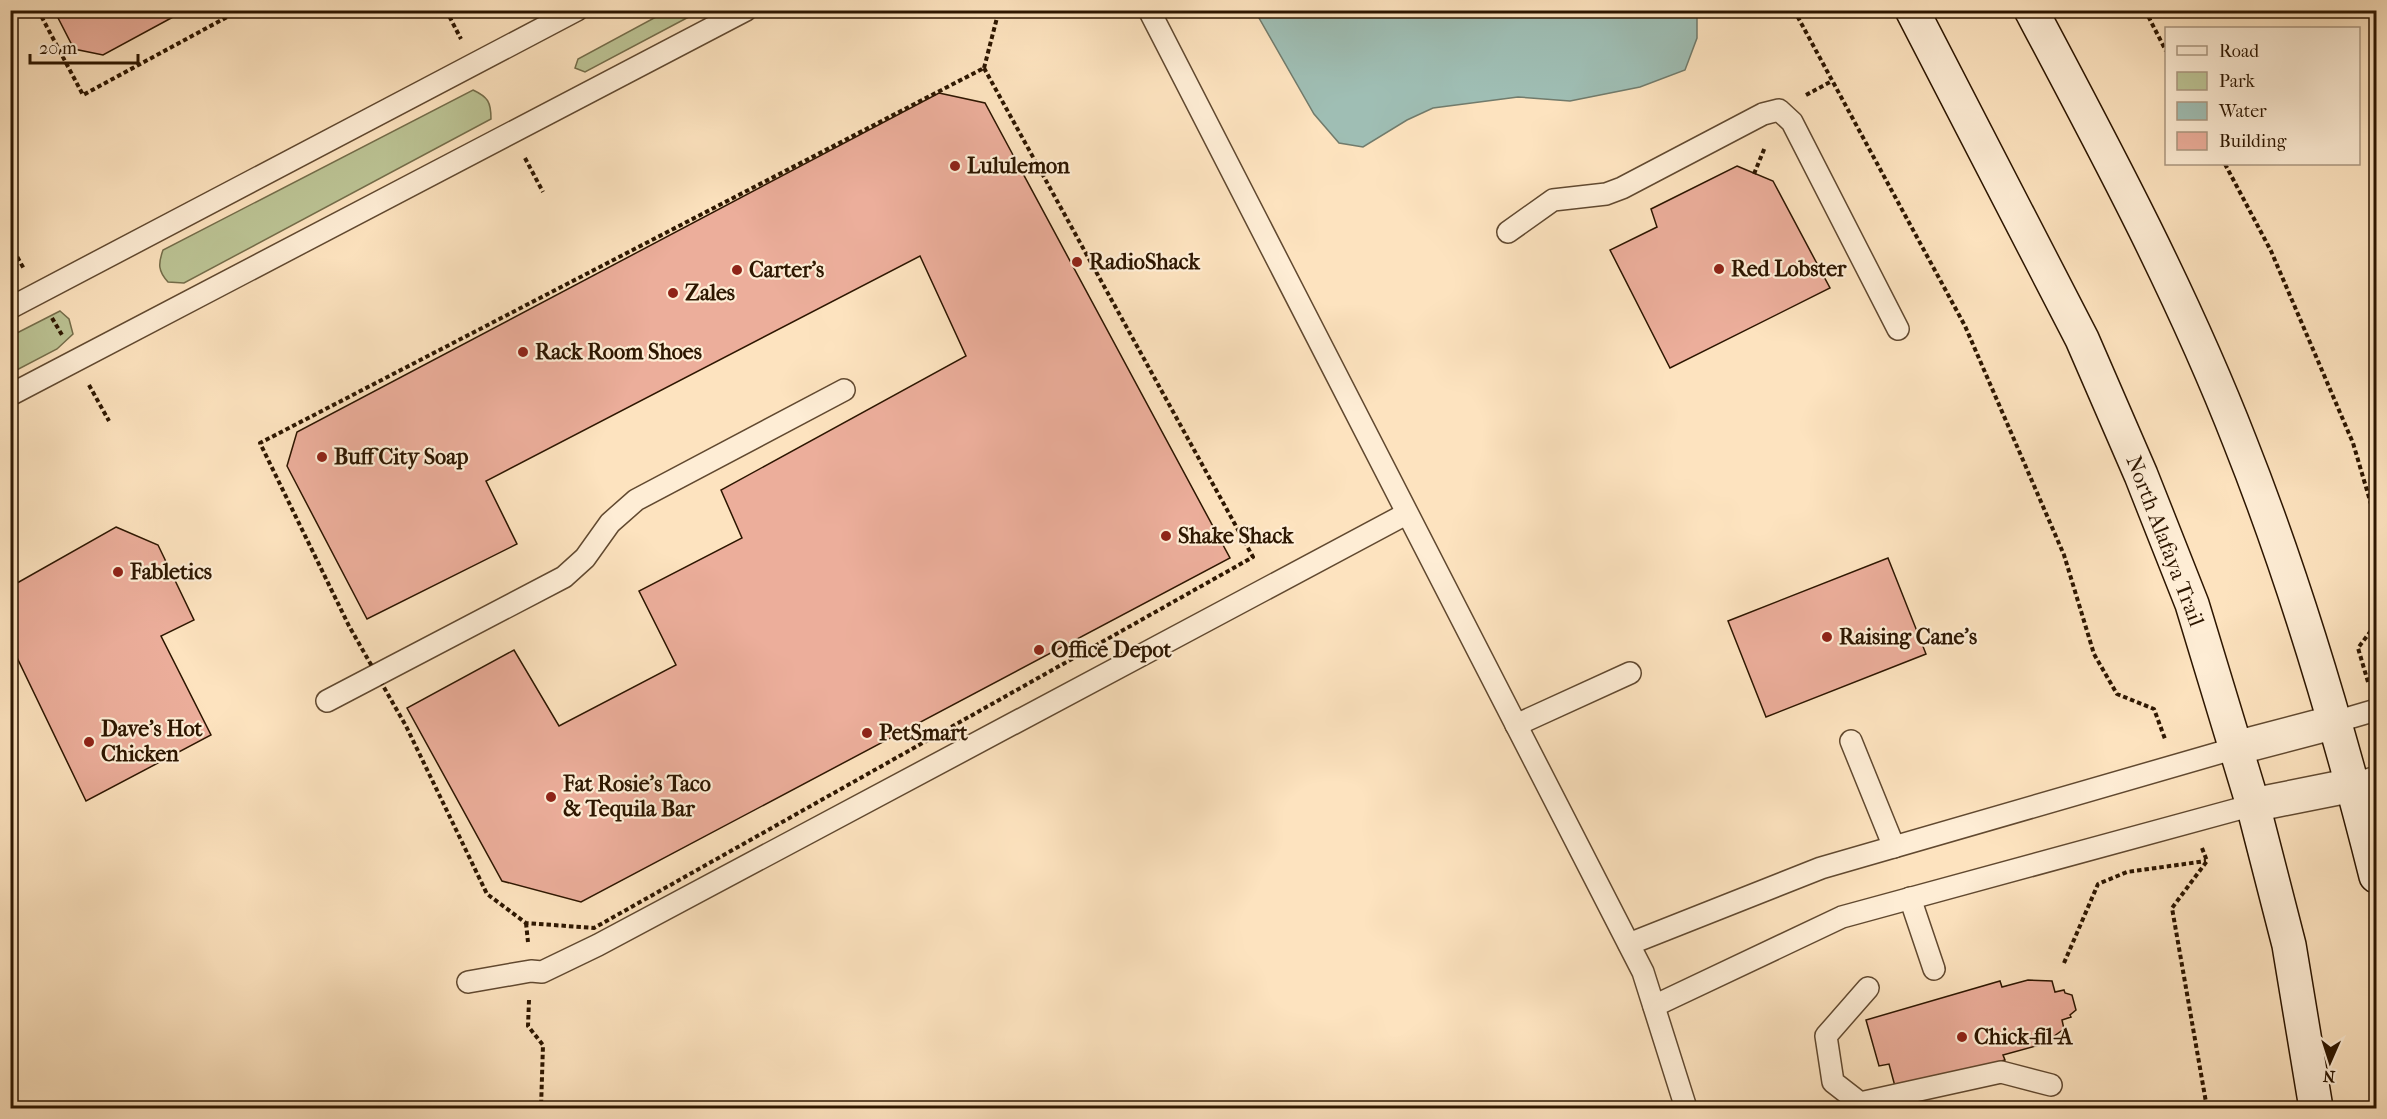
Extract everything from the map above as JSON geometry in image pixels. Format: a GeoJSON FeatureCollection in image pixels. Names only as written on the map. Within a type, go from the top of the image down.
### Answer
{"type":"FeatureCollection","features":[{"type":"Feature","properties":{"kind":"main road","name":"North Alafaya Trail"},"geometry":{"type":"LineString","coordinates":[[1912,10],[2011,198],[2091,359],[2141,474],[2192,604],[2253,805],[2289,945],[2316,1108]]}},
{"type":"Feature","properties":{"kind":"main road"},"geometry":{"type":"LineString","coordinates":[[2031,10],[2111,162],[2177,296],[2240,441],[2295,590],[2335,722],[2365,781],[2376,876]]}},
{"type":"Feature","properties":{"kind":"main road"},"geometry":{"type":"LineString","coordinates":[[2236,748],[2335,722]]}},
{"type":"Feature","properties":{"kind":"main road"},"geometry":{"type":"LineString","coordinates":[[2253,805],[2365,781]]}},
{"type":"Feature","properties":{"kind":"lane"},"geometry":{"type":"LineString","coordinates":[[10,308],[577,10]]}},
{"type":"Feature","properties":{"kind":"lane"},"geometry":{"type":"LineString","coordinates":[[10,395],[746,10]]}},
{"type":"Feature","properties":{"kind":"lane"},"geometry":{"type":"LineString","coordinates":[[1149,10],[1643,972],[1686,1108]]}},
{"type":"Feature","properties":{"kind":"lane"},"geometry":{"type":"LineString","coordinates":[[1508,232],[1553,200],[1606,194],[1622,188],[1763,114],[1779,110],[1792,122],[1898,329]]}},
{"type":"Feature","properties":{"kind":"lane"},"geometry":{"type":"LineString","coordinates":[[327,701],[564,577],[585,558],[610,523],[636,500],[844,390]]}},
{"type":"Feature","properties":{"kind":"lane"},"geometry":{"type":"LineString","coordinates":[[468,982],[531,970],[542,972],[598,945],[1406,514]]}},
{"type":"Feature","properties":{"kind":"lane"},"geometry":{"type":"LineString","coordinates":[[1516,725],[1630,674]]}},
{"type":"Feature","properties":{"kind":"lane"},"geometry":{"type":"LineString","coordinates":[[2335,722],[2376,710]]}},
{"type":"Feature","properties":{"kind":"lane"},"geometry":{"type":"LineString","coordinates":[[1851,741],[1894,847]]}},
{"type":"Feature","properties":{"kind":"lane"},"geometry":{"type":"LineString","coordinates":[[1629,944],[1821,868],[2236,748]]}},
{"type":"Feature","properties":{"kind":"lane"},"geometry":{"type":"LineString","coordinates":[[1654,1006],[1842,917],[2253,805]]}},
{"type":"Feature","properties":{"kind":"lane"},"geometry":{"type":"LineString","coordinates":[[1910,898],[1934,969]]}},
{"type":"Feature","properties":{"kind":"lane"},"geometry":{"type":"LineString","coordinates":[[1868,988],[1826,1036],[1833,1082],[1860,1103],[2001,1072],[2051,1085]]}},
{"type":"Feature","properties":{"kind":"path"},"geometry":{"type":"LineString","coordinates":[[38,10],[83,95],[240,10]]}},
{"type":"Feature","properties":{"kind":"path"},"geometry":{"type":"LineString","coordinates":[[446,10],[464,45]]}},
{"type":"Feature","properties":{"kind":"path"},"geometry":{"type":"LineString","coordinates":[[984,68],[260,443],[350,626],[406,726],[487,894],[526,923],[594,928],[1254,557],[984,68],[999,10]]}},
{"type":"Feature","properties":{"kind":"path"},"geometry":{"type":"LineString","coordinates":[[1794,10],[1965,326],[2064,555],[2094,654],[2117,694],[2154,709],[2174,766]]}},
{"type":"Feature","properties":{"kind":"path"},"geometry":{"type":"LineString","coordinates":[[2145,10],[2165,49]]}},
{"type":"Feature","properties":{"kind":"path"},"geometry":{"type":"LineString","coordinates":[[523,154],[543,192]]}},
{"type":"Feature","properties":{"kind":"path"},"geometry":{"type":"LineString","coordinates":[[2226,165],[2271,251],[2353,443],[2376,521]]}},
{"type":"Feature","properties":{"kind":"path"},"geometry":{"type":"LineString","coordinates":[[10,244],[28,275]]}},
{"type":"Feature","properties":{"kind":"path"},"geometry":{"type":"LineString","coordinates":[[48,312],[66,344]]}},
{"type":"Feature","properties":{"kind":"path"},"geometry":{"type":"LineString","coordinates":[[87,381],[109,421]]}},
{"type":"Feature","properties":{"kind":"path"},"geometry":{"type":"LineString","coordinates":[[2376,624],[2358,648],[2376,710]]}},
{"type":"Feature","properties":{"kind":"path"},"geometry":{"type":"LineString","coordinates":[[2192,822],[2206,861]]}},
{"type":"Feature","properties":{"kind":"path"},"geometry":{"type":"LineString","coordinates":[[2064,963],[2098,884],[2127,872],[2206,861]]}},
{"type":"Feature","properties":{"kind":"path"},"geometry":{"type":"LineString","coordinates":[[2206,861],[2172,908],[2207,1108]]}},
{"type":"Feature","properties":{"kind":"path"},"geometry":{"type":"LineString","coordinates":[[526,923],[531,970],[528,1026],[543,1045],[541,1108]]}},
{"type":"Feature","properties":{"kind":"green space"},"geometry":{"type":"Polygon","coordinates":[[[667,11],[700,11],[585,72],[575,68],[578,59],[667,11]]]}},
{"type":"Feature","properties":{"kind":"green space"},"geometry":{"type":"Polygon","coordinates":[[[473,90],[488,101],[491,119],[184,283],[168,282],[162,274],[160,263],[163,250],[473,90]]]}},
{"type":"Feature","properties":{"kind":"green space"},"geometry":{"type":"Polygon","coordinates":[[[60,311],[69,319],[73,334],[57,349],[11,373],[11,336],[60,311]]]}},
{"type":"Feature","properties":{"kind":"water"},"geometry":{"type":"Polygon","coordinates":[[[1255,11],[1697,11],[1697,38],[1685,70],[1640,87],[1570,101],[1518,97],[1433,108],[1407,120],[1363,147],[1339,143],[1314,114],[1255,11]]]}},
{"type":"Feature","properties":{"kind":"building"},"geometry":{"type":"Polygon","coordinates":[[[54,10],[186,10],[103,55],[74,49],[54,10]]]}},
{"type":"Feature","properties":{"kind":"building"},"geometry":{"type":"Polygon","coordinates":[[[939,93],[985,103],[1230,558],[581,902],[502,881],[407,708],[514,650],[559,726],[676,665],[639,591],[742,538],[721,490],[966,356],[920,256],[486,481],[517,544],[367,619],[287,466],[297,432],[939,93]]]}},
{"type":"Feature","properties":{"kind":"building","name":"Red Lobster"},"geometry":{"type":"Polygon","coordinates":[[[1737,166],[1773,181],[1830,288],[1670,368],[1610,250],[1657,227],[1651,209],[1737,166]]]}},
{"type":"Feature","properties":{"kind":"building"},"geometry":{"type":"Polygon","coordinates":[[[116,527],[158,545],[194,620],[161,636],[211,735],[86,801],[10,643],[10,587],[116,527]]]}},
{"type":"Feature","properties":{"kind":"building","name":"Raising Cane's"},"geometry":{"type":"Polygon","coordinates":[[[1888,558],[1926,654],[1766,717],[1728,621],[1888,558]]]}},
{"type":"Feature","properties":{"kind":"building","name":"Chick-fil-A"},"geometry":{"type":"Polygon","coordinates":[[[2028,980],[2052,981],[2055,992],[2064,990],[2065,993],[2072,995],[2076,1010],[2070,1015],[2071,1017],[2062,1020],[2064,1029],[2043,1044],[2003,1055],[2005,1060],[1896,1090],[1889,1064],[1879,1066],[1866,1020],[2000,981],[2002,987],[2028,980]]]}},
{"type":"Feature","properties":{"kind":"place","name":"Lululemon"},"geometry":{"type":"Point","coordinates":[955,166]}},
{"type":"Feature","properties":{"kind":"place","name":"RadioShack"},"geometry":{"type":"Point","coordinates":[1077,262]}},
{"type":"Feature","properties":{"kind":"place","name":"Red Lobster"},"geometry":{"type":"Point","coordinates":[1719,269]}},
{"type":"Feature","properties":{"kind":"place","name":"Carter's"},"geometry":{"type":"Point","coordinates":[737,270]}},
{"type":"Feature","properties":{"kind":"place","name":"Zales"},"geometry":{"type":"Point","coordinates":[673,293]}},
{"type":"Feature","properties":{"kind":"place","name":"Rack Room Shoes"},"geometry":{"type":"Point","coordinates":[523,352]}},
{"type":"Feature","properties":{"kind":"place","name":"Buff City Soap"},"geometry":{"type":"Point","coordinates":[322,457]}},
{"type":"Feature","properties":{"kind":"place","name":"Shake Shack"},"geometry":{"type":"Point","coordinates":[1166,536]}},
{"type":"Feature","properties":{"kind":"place","name":"Fabletics"},"geometry":{"type":"Point","coordinates":[118,572]}},
{"type":"Feature","properties":{"kind":"place","name":"Raising Cane's"},"geometry":{"type":"Point","coordinates":[1827,637]}},
{"type":"Feature","properties":{"kind":"place","name":"Office Depot"},"geometry":{"type":"Point","coordinates":[1039,650]}},
{"type":"Feature","properties":{"kind":"place","name":"PetSmart"},"geometry":{"type":"Point","coordinates":[867,733]}},
{"type":"Feature","properties":{"kind":"place","name":"Dave's Hot Chicken"},"geometry":{"type":"Point","coordinates":[89,742]}},
{"type":"Feature","properties":{"kind":"place","name":"Fat Rosie's Taco & Tequila Bar"},"geometry":{"type":"Point","coordinates":[551,797]}},
{"type":"Feature","properties":{"kind":"place","name":"Chick-fil-A"},"geometry":{"type":"Point","coordinates":[1962,1037]}}]}
